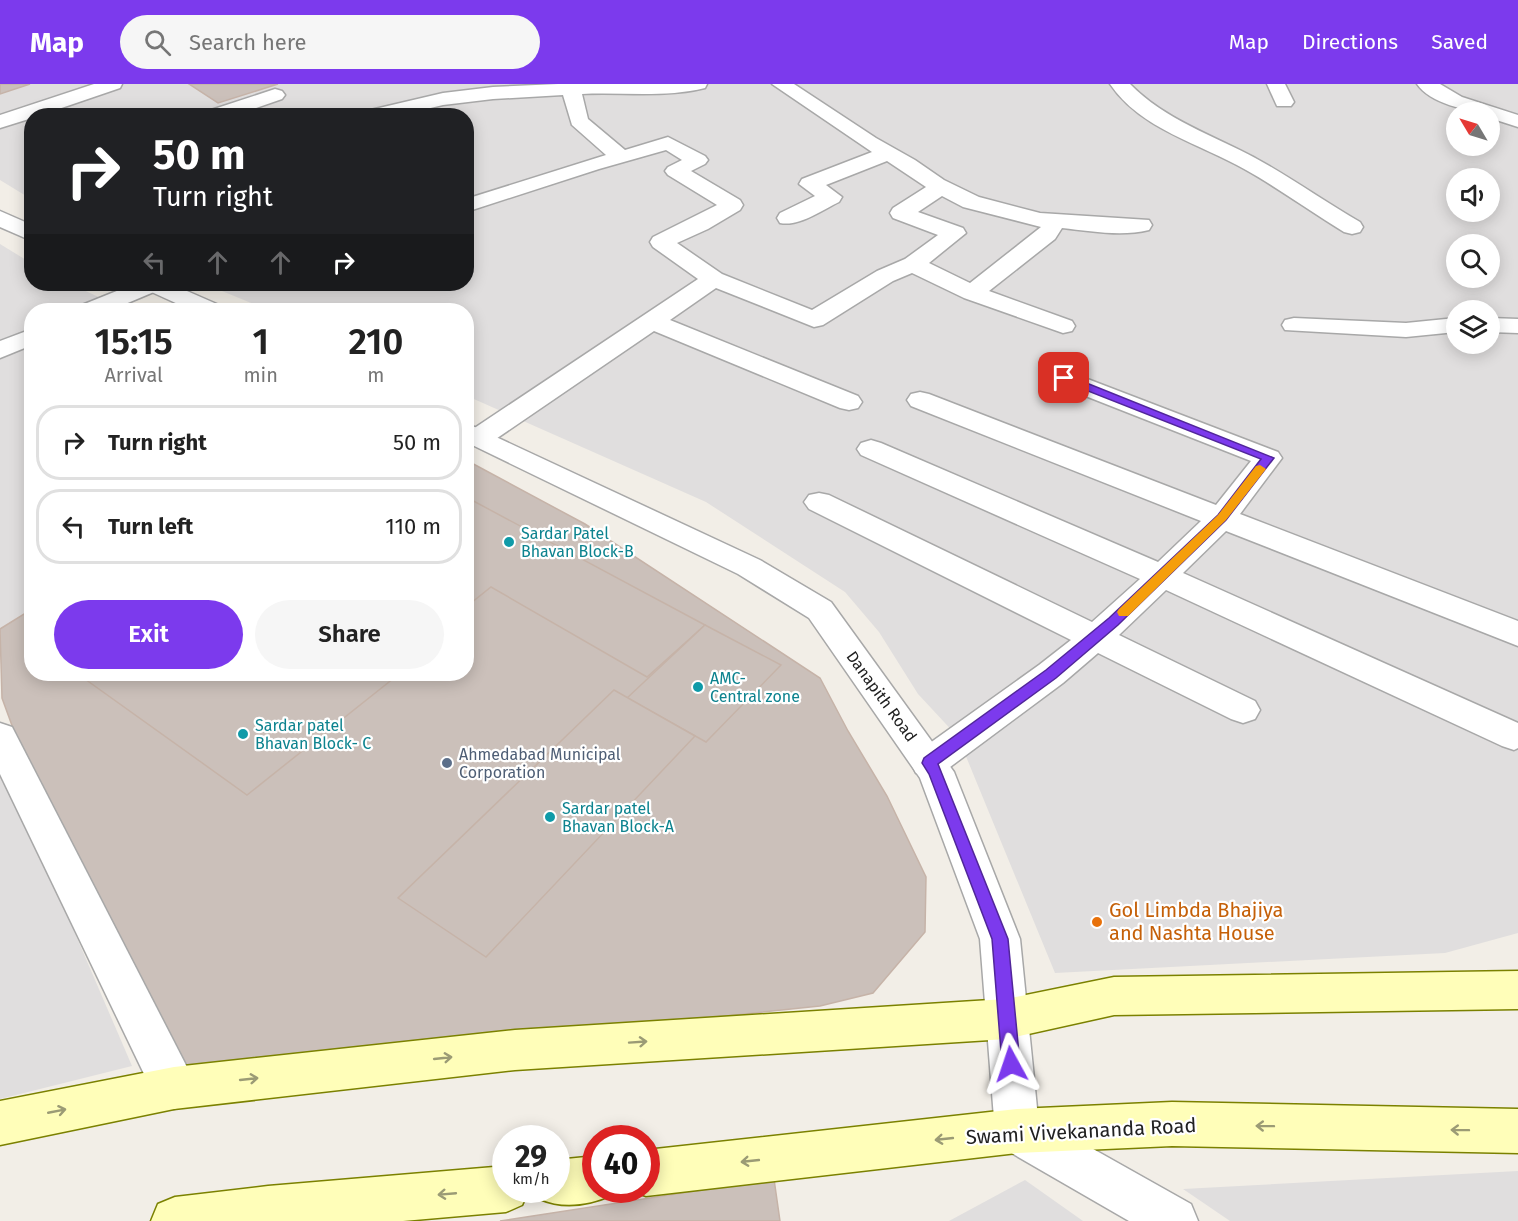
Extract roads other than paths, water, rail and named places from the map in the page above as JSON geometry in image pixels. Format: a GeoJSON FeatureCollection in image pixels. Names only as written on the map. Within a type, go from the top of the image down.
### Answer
{"type":"FeatureCollection","features":[{"type":"Feature","properties":{"kind":"main road"},"geometry":{"type":"LineString","coordinates":[[0,1123],[174,1088],[515,1050],[1006,1020],[1114,996],[1518,990]]}},
{"type":"Feature","properties":{"kind":"main road","name":"Swami Vivekananda Road"},"geometry":{"type":"LineString","coordinates":[[660,1171],[1017,1131],[1172,1124],[1518,1131]]}},
{"type":"Feature","properties":{"kind":"main road"},"geometry":{"type":"LineString","coordinates":[[175,1221],[268,1215],[492,1191]]}},
{"type":"Feature","properties":{"kind":"street"},"geometry":{"type":"LineString","coordinates":[[42,108],[113,84]]}},
{"type":"Feature","properties":{"kind":"street"},"geometry":{"type":"LineString","coordinates":[[404,108],[443,99],[571,88],[698,84]]}},
{"type":"Feature","properties":{"kind":"street"},"geometry":{"type":"LineString","coordinates":[[781,84],[941,187],[971,202],[998,210],[1056,221],[1114,226],[1141,225]]}},
{"type":"Feature","properties":{"kind":"street"},"geometry":{"type":"LineString","coordinates":[[1119,84],[1137,104],[1249,162],[1352,227]]}},
{"type":"Feature","properties":{"kind":"street"},"geometry":{"type":"LineString","coordinates":[[1276,84],[1284,102]]}},
{"type":"Feature","properties":{"kind":"street"},"geometry":{"type":"LineString","coordinates":[[1426,84],[1455,101],[1518,121]]}},
{"type":"Feature","properties":{"kind":"street"},"geometry":{"type":"LineString","coordinates":[[571,88],[579,121],[622,158]]}},
{"type":"Feature","properties":{"kind":"street"},"geometry":{"type":"LineString","coordinates":[[236,108],[275,95]]}},
{"type":"Feature","properties":{"kind":"street"},"geometry":{"type":"LineString","coordinates":[[0,122],[24,114]]}},
{"type":"Feature","properties":{"kind":"street"},"geometry":{"type":"LineString","coordinates":[[474,203],[594,164],[622,158],[668,143],[698,160],[675,171],[732,205],[700,224],[661,242],[714,279],[814,320],[885,276],[913,264],[955,233],[901,213],[941,187]]}},
{"type":"Feature","properties":{"kind":"street"},"geometry":{"type":"LineString","coordinates":[[788,218],[831,197],[810,184],[889,153]]}},
{"type":"Feature","properties":{"kind":"street"},"geometry":{"type":"LineString","coordinates":[[0,218],[24,230]]}},
{"type":"Feature","properties":{"kind":"street"},"geometry":{"type":"LineString","coordinates":[[972,293],[1047,234],[1056,221]]}},
{"type":"Feature","properties":{"kind":"street"},"geometry":{"type":"LineString","coordinates":[[913,264],[972,293],[1064,326]]}},
{"type":"Feature","properties":{"kind":"street"},"geometry":{"type":"LineString","coordinates":[[474,433],[714,279]]}},
{"type":"Feature","properties":{"kind":"street"},"geometry":{"type":"LineString","coordinates":[[108,303],[136,291]]}},
{"type":"Feature","properties":{"kind":"street"},"geometry":{"type":"LineString","coordinates":[[168,291],[195,303]]}},
{"type":"Feature","properties":{"kind":"street"},"geometry":{"type":"LineString","coordinates":[[652,321],[849,402]]}},
{"type":"Feature","properties":{"kind":"street"},"geometry":{"type":"LineString","coordinates":[[1294,325],[1406,330],[1446,326]]}},
{"type":"Feature","properties":{"kind":"street"},"geometry":{"type":"LineString","coordinates":[[1500,325],[1518,326]]}},
{"type":"Feature","properties":{"kind":"street"},"geometry":{"type":"LineString","coordinates":[[0,350],[24,340]]}},
{"type":"Feature","properties":{"kind":"street"},"geometry":{"type":"LineString","coordinates":[[929,763],[1051,674],[1096,637],[1222,518],[1268,458],[1064,378]]}},
{"type":"Feature","properties":{"kind":"street"},"geometry":{"type":"LineString","coordinates":[[920,400],[1518,634]]}},
{"type":"Feature","properties":{"kind":"street","name":"Danapith Road"},"geometry":{"type":"LineString","coordinates":[[474,434],[749,567],[820,610],[936,772],[1000,939],[1017,1131]]}},
{"type":"Feature","properties":{"kind":"street"},"geometry":{"type":"LineString","coordinates":[[871,449],[1162,576],[1515,735]]}},
{"type":"Feature","properties":{"kind":"street"},"geometry":{"type":"LineString","coordinates":[[819,502],[1244,710]]}},
{"type":"Feature","properties":{"kind":"street"},"geometry":{"type":"LineString","coordinates":[[0,737],[174,1088]]}},
{"type":"Feature","properties":{"kind":"street"},"geometry":{"type":"LineString","coordinates":[[1017,1131],[1174,1221]]}},
{"type":"Feature","properties":{"kind":"place","name":"Sardar Patel Bhavan Block-B"},"geometry":{"type":"Point","coordinates":[509,542]}},
{"type":"Feature","properties":{"kind":"place","name":"AMC- Central zone"},"geometry":{"type":"Point","coordinates":[698,687]}},
{"type":"Feature","properties":{"kind":"place","name":"Sardar patel Bhavan Block- C"},"geometry":{"type":"Point","coordinates":[243,734]}},
{"type":"Feature","properties":{"kind":"place","name":"Ahmedabad Municipal Corporation"},"geometry":{"type":"Point","coordinates":[447,763]}},
{"type":"Feature","properties":{"kind":"place","name":"Sardar patel Bhavan Block-A"},"geometry":{"type":"Point","coordinates":[550,817]}},
{"type":"Feature","properties":{"kind":"place","name":"Gol Limbda Bhajiya and Nashta House"},"geometry":{"type":"Point","coordinates":[1097,922]}}]}
